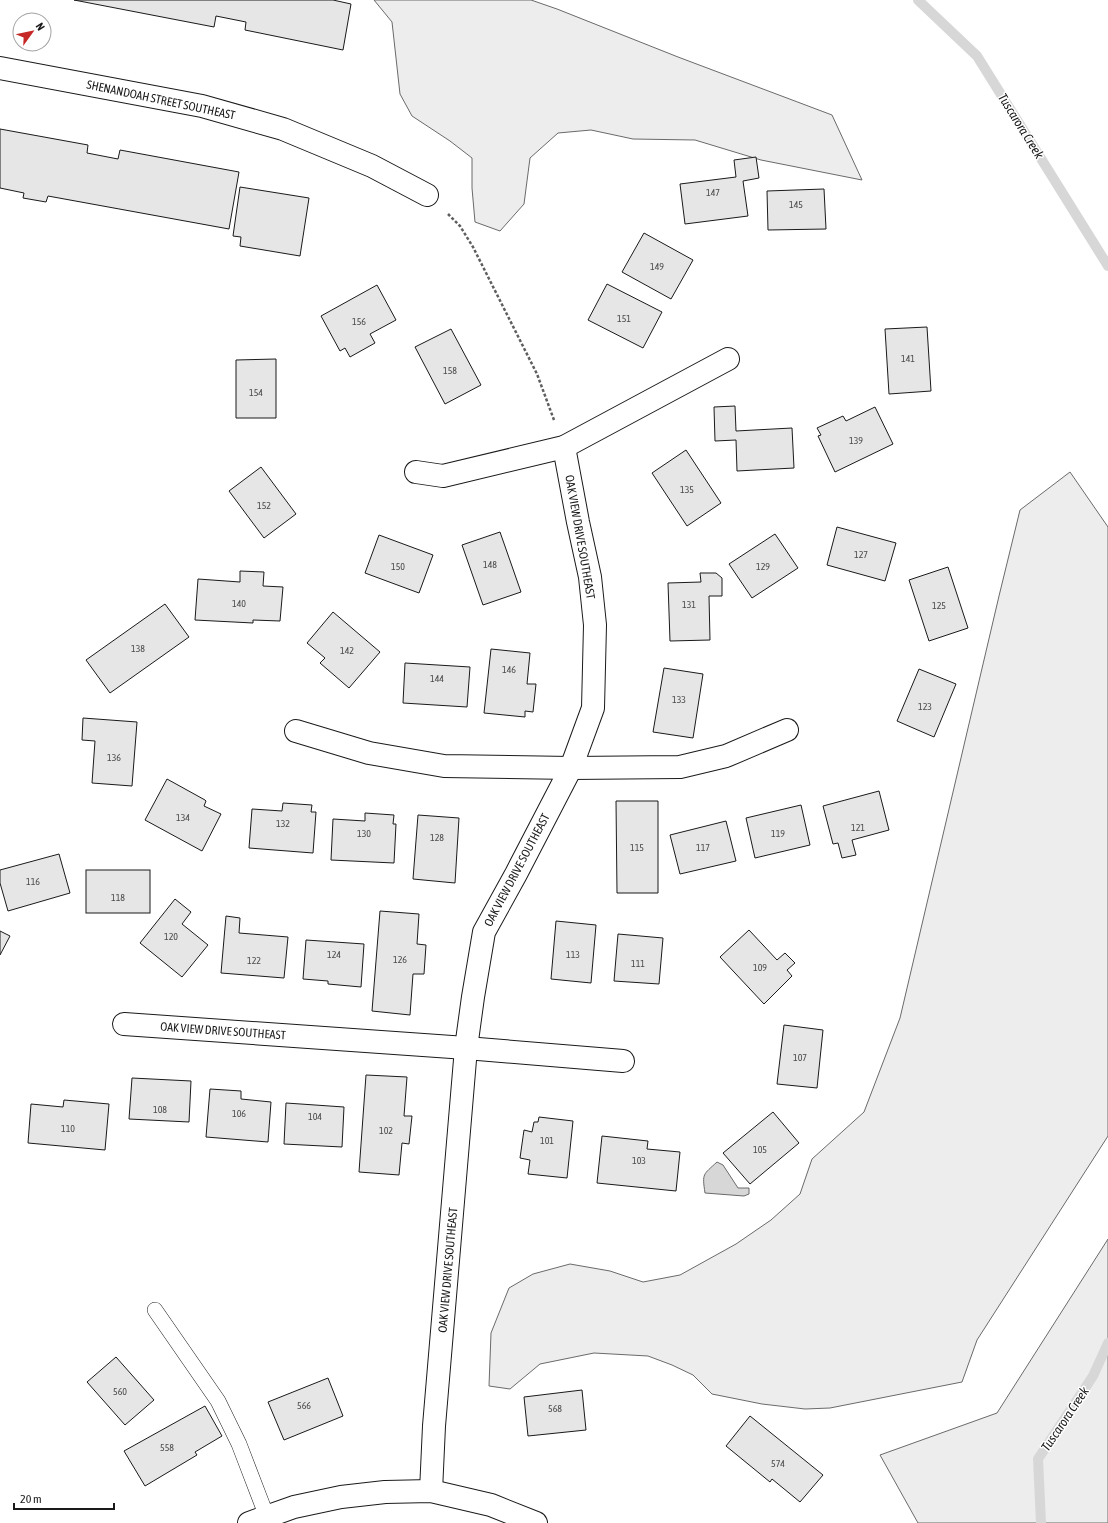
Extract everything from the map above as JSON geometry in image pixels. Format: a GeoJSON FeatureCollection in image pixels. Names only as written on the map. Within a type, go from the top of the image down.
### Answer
{"type":"FeatureCollection","features":[{"type":"Feature","properties":{"kind":"street","name":"SHENANDOAH STREET SOUTHEAST"},"geometry":{"type":"LineString","coordinates":[[0,68],[202,106],[283,129],[372,166],[427,195]]}},
{"type":"Feature","properties":{"kind":"street"},"geometry":{"type":"LineString","coordinates":[[416,472],[443,476],[564,447],[728,359]]}},
{"type":"Feature","properties":{"kind":"street","name":"OAK VIEW DRIVE SOUTHEAST"},"geometry":{"type":"LineString","coordinates":[[431,1491],[434,1426],[466,1048],[484,932],[571,768],[593,708],[595,624],[590,577],[564,447]]}},
{"type":"Feature","properties":{"kind":"street"},"geometry":{"type":"LineString","coordinates":[[296,731],[369,753],[444,766],[571,768],[680,767],[726,756],[787,730]]}},
{"type":"Feature","properties":{"kind":"street","name":"OAK VIEW DRIVE SOUTHEAST"},"geometry":{"type":"LineString","coordinates":[[124,1024],[466,1048],[623,1062]]}},
{"type":"Feature","properties":{"kind":"street"},"geometry":{"type":"LineString","coordinates":[[258,1520],[294,1507],[341,1497],[385,1492],[431,1491],[491,1506],[536,1523]]}},
{"type":"Feature","properties":{"kind":"lane"},"geometry":{"type":"LineString","coordinates":[[155,1310],[218,1401],[239,1444],[258,1520]]}},
{"type":"Feature","properties":{"kind":"path"},"geometry":{"type":"LineString","coordinates":[[427,195],[460,226],[473,247],[537,374],[564,447]]}},
{"type":"Feature","properties":{"kind":"shaded area"},"geometry":{"type":"Polygon","coordinates":[[[374,0],[531,0],[557,9],[678,57],[832,115],[862,180],[761,160],[695,140],[633,139],[591,130],[558,133],[530,158],[524,204],[500,231],[475,222],[472,188],[472,158],[450,141],[412,116],[400,94],[392,22],[374,0]]]}},
{"type":"Feature","properties":{"kind":"shaded area"},"geometry":{"type":"Polygon","coordinates":[[[1070,472],[1108,527],[1108,1136],[977,1340],[962,1382],[830,1408],[805,1409],[762,1404],[712,1394],[693,1375],[648,1356],[594,1353],[540,1364],[510,1389],[489,1386],[491,1333],[509,1288],[533,1274],[570,1264],[610,1271],[643,1282],[680,1275],[736,1244],[771,1220],[800,1194],[812,1159],[864,1112],[900,1018],[1020,510],[1070,472]]]}},
{"type":"Feature","properties":{"kind":"shaded area"},"geometry":{"type":"Polygon","coordinates":[[[717,1162],[723,1165],[738,1188],[749,1188],[749,1194],[744,1196],[705,1193],[704,1178],[706,1172],[717,1162]]]}},
{"type":"Feature","properties":{"kind":"shaded area"},"geometry":{"type":"Polygon","coordinates":[[[1108,1239],[1108,1523],[918,1523],[880,1455],[997,1413],[1108,1239]]]}},
{"type":"Feature","properties":{"kind":"building"},"geometry":{"type":"Polygon","coordinates":[[[74,0],[333,0],[351,4],[343,50],[245,30],[246,22],[216,16],[214,27],[74,0]]]}},
{"type":"Feature","properties":{"kind":"building"},"geometry":{"type":"Polygon","coordinates":[[[0,129],[88,145],[87,153],[118,159],[120,150],[239,172],[229,229],[48,196],[46,202],[23,198],[24,193],[0,188],[0,129]]]}},
{"type":"Feature","properties":{"kind":"building"},"geometry":{"type":"Polygon","coordinates":[[[756,157],[759,178],[743,181],[748,216],[685,224],[680,184],[736,177],[734,160],[756,157]]]}},
{"type":"Feature","properties":{"kind":"building"},"geometry":{"type":"Polygon","coordinates":[[[240,187],[309,198],[300,256],[240,246],[241,237],[233,236],[240,187]]]}},
{"type":"Feature","properties":{"kind":"building"},"geometry":{"type":"Polygon","coordinates":[[[824,189],[826,229],[768,230],[767,191],[824,189]]]}},
{"type":"Feature","properties":{"kind":"building"},"geometry":{"type":"Polygon","coordinates":[[[644,233],[693,260],[671,299],[622,272],[644,233]]]}},
{"type":"Feature","properties":{"kind":"building"},"geometry":{"type":"Polygon","coordinates":[[[607,284],[662,312],[643,348],[588,320],[607,284]]]}},
{"type":"Feature","properties":{"kind":"building"},"geometry":{"type":"Polygon","coordinates":[[[377,285],[396,320],[370,334],[375,343],[350,357],[345,348],[340,351],[321,316],[377,285]]]}},
{"type":"Feature","properties":{"kind":"building"},"geometry":{"type":"Polygon","coordinates":[[[927,327],[931,391],[889,394],[885,329],[927,327]]]}},
{"type":"Feature","properties":{"kind":"building"},"geometry":{"type":"Polygon","coordinates":[[[451,329],[481,385],[445,404],[415,347],[451,329]]]}},
{"type":"Feature","properties":{"kind":"building"},"geometry":{"type":"Polygon","coordinates":[[[276,359],[276,418],[236,418],[236,360],[276,359]]]}},
{"type":"Feature","properties":{"kind":"building"},"geometry":{"type":"Polygon","coordinates":[[[735,406],[736,431],[792,428],[794,468],[737,471],[736,440],[715,441],[714,407],[735,406]]]}},
{"type":"Feature","properties":{"kind":"building"},"geometry":{"type":"Polygon","coordinates":[[[875,407],[893,444],[835,472],[818,436],[821,435],[817,428],[843,416],[846,421],[875,407]]]}},
{"type":"Feature","properties":{"kind":"building"},"geometry":{"type":"Polygon","coordinates":[[[686,450],[721,503],[687,526],[652,473],[686,450]]]}},
{"type":"Feature","properties":{"kind":"building"},"geometry":{"type":"Polygon","coordinates":[[[261,467],[296,514],[264,538],[229,491],[261,467]]]}},
{"type":"Feature","properties":{"kind":"building"},"geometry":{"type":"Polygon","coordinates":[[[837,527],[896,543],[885,581],[827,565],[837,527]]]}},
{"type":"Feature","properties":{"kind":"building"},"geometry":{"type":"Polygon","coordinates":[[[500,532],[521,592],[483,605],[462,545],[500,532]]]}},
{"type":"Feature","properties":{"kind":"building"},"geometry":{"type":"Polygon","coordinates":[[[775,534],[798,568],[752,598],[729,564],[775,534]]]}},
{"type":"Feature","properties":{"kind":"building"},"geometry":{"type":"Polygon","coordinates":[[[379,535],[433,555],[419,593],[365,573],[379,535]]]}},
{"type":"Feature","properties":{"kind":"building"},"geometry":{"type":"Polygon","coordinates":[[[948,567],[968,628],[929,641],[909,580],[948,567]]]}},
{"type":"Feature","properties":{"kind":"building"},"geometry":{"type":"Polygon","coordinates":[[[240,571],[264,572],[263,586],[283,587],[280,621],[253,620],[253,623],[195,620],[198,579],[240,582],[240,571]]]}},
{"type":"Feature","properties":{"kind":"building"},"geometry":{"type":"Polygon","coordinates":[[[700,573],[716,573],[722,578],[722,596],[709,596],[710,640],[670,641],[668,583],[701,582],[700,573]]]}},
{"type":"Feature","properties":{"kind":"building"},"geometry":{"type":"Polygon","coordinates":[[[165,604],[189,637],[110,693],[86,660],[165,604]]]}},
{"type":"Feature","properties":{"kind":"building"},"geometry":{"type":"Polygon","coordinates":[[[333,612],[380,652],[349,688],[320,663],[325,658],[307,643],[333,612]]]}},
{"type":"Feature","properties":{"kind":"building"},"geometry":{"type":"Polygon","coordinates":[[[491,649],[530,653],[527,684],[536,684],[533,712],[525,711],[525,717],[484,713],[491,649]]]}},
{"type":"Feature","properties":{"kind":"building"},"geometry":{"type":"Polygon","coordinates":[[[405,663],[470,667],[467,707],[403,703],[405,663]]]}},
{"type":"Feature","properties":{"kind":"building"},"geometry":{"type":"Polygon","coordinates":[[[664,668],[703,674],[693,738],[653,732],[664,668]]]}},
{"type":"Feature","properties":{"kind":"building"},"geometry":{"type":"Polygon","coordinates":[[[919,669],[956,684],[934,737],[897,721],[919,669]]]}},
{"type":"Feature","properties":{"kind":"building"},"geometry":{"type":"Polygon","coordinates":[[[83,718],[137,722],[132,786],[92,783],[95,741],[82,740],[83,718]]]}},
{"type":"Feature","properties":{"kind":"building"},"geometry":{"type":"Polygon","coordinates":[[[167,779],[205,800],[204,806],[221,814],[202,851],[145,820],[167,779]]]}},
{"type":"Feature","properties":{"kind":"building"},"geometry":{"type":"Polygon","coordinates":[[[879,791],[889,830],[852,840],[856,855],[842,858],[838,843],[833,844],[823,806],[879,791]]]}},
{"type":"Feature","properties":{"kind":"building"},"geometry":{"type":"Polygon","coordinates":[[[616,801],[658,801],[658,893],[617,893],[616,801]]]}},
{"type":"Feature","properties":{"kind":"building"},"geometry":{"type":"Polygon","coordinates":[[[283,803],[312,805],[311,812],[316,812],[313,853],[249,848],[252,809],[282,811],[283,803]]]}},
{"type":"Feature","properties":{"kind":"building"},"geometry":{"type":"Polygon","coordinates":[[[801,805],[810,845],[755,858],[746,818],[801,805]]]}},
{"type":"Feature","properties":{"kind":"building"},"geometry":{"type":"Polygon","coordinates":[[[365,813],[394,815],[393,824],[396,824],[394,863],[331,860],[333,819],[365,821],[365,813]]]}},
{"type":"Feature","properties":{"kind":"building"},"geometry":{"type":"Polygon","coordinates":[[[418,815],[459,818],[455,883],[413,879],[418,815]]]}},
{"type":"Feature","properties":{"kind":"building"},"geometry":{"type":"Polygon","coordinates":[[[726,821],[736,861],[680,874],[670,835],[726,821]]]}},
{"type":"Feature","properties":{"kind":"building"},"geometry":{"type":"Polygon","coordinates":[[[59,854],[70,893],[8,911],[0,883],[0,870],[59,854]]]}},
{"type":"Feature","properties":{"kind":"building"},"geometry":{"type":"Polygon","coordinates":[[[86,870],[150,870],[150,913],[86,913],[86,870]]]}},
{"type":"Feature","properties":{"kind":"building"},"geometry":{"type":"Polygon","coordinates":[[[175,899],[191,912],[182,924],[208,945],[182,977],[140,943],[175,899]]]}},
{"type":"Feature","properties":{"kind":"building"},"geometry":{"type":"Polygon","coordinates":[[[380,911],[419,914],[417,944],[426,945],[424,974],[413,974],[410,1015],[372,1011],[380,911]]]}},
{"type":"Feature","properties":{"kind":"building"},"geometry":{"type":"Polygon","coordinates":[[[226,916],[240,918],[239,933],[288,937],[284,978],[221,973],[226,916]]]}},
{"type":"Feature","properties":{"kind":"building"},"geometry":{"type":"Polygon","coordinates":[[[556,921],[596,925],[591,983],[551,979],[556,921]]]}},
{"type":"Feature","properties":{"kind":"building"},"geometry":{"type":"Polygon","coordinates":[[[749,930],[777,960],[785,953],[795,963],[787,970],[792,976],[764,1004],[720,957],[749,930]]]}},
{"type":"Feature","properties":{"kind":"building"},"geometry":{"type":"Polygon","coordinates":[[[0,931],[10,936],[0,955],[0,931]]]}},
{"type":"Feature","properties":{"kind":"building"},"geometry":{"type":"Polygon","coordinates":[[[618,934],[663,938],[659,984],[614,981],[618,934]]]}},
{"type":"Feature","properties":{"kind":"building"},"geometry":{"type":"Polygon","coordinates":[[[306,940],[364,944],[361,987],[328,984],[328,981],[303,979],[306,940]]]}},
{"type":"Feature","properties":{"kind":"building"},"geometry":{"type":"Polygon","coordinates":[[[784,1025],[823,1030],[817,1088],[777,1084],[784,1025]]]}},
{"type":"Feature","properties":{"kind":"building"},"geometry":{"type":"Polygon","coordinates":[[[366,1075],[407,1077],[404,1116],[412,1116],[409,1144],[402,1143],[399,1175],[359,1172],[366,1075]]]}},
{"type":"Feature","properties":{"kind":"building"},"geometry":{"type":"Polygon","coordinates":[[[132,1078],[191,1081],[189,1122],[129,1119],[132,1078]]]}},
{"type":"Feature","properties":{"kind":"building"},"geometry":{"type":"Polygon","coordinates":[[[210,1089],[241,1091],[241,1099],[271,1102],[268,1142],[206,1137],[210,1089]]]}},
{"type":"Feature","properties":{"kind":"building"},"geometry":{"type":"Polygon","coordinates":[[[64,1100],[109,1104],[105,1150],[28,1143],[31,1104],[63,1107],[64,1100]]]}},
{"type":"Feature","properties":{"kind":"building"},"geometry":{"type":"Polygon","coordinates":[[[286,1103],[344,1107],[342,1147],[284,1144],[286,1103]]]}},
{"type":"Feature","properties":{"kind":"building"},"geometry":{"type":"Polygon","coordinates":[[[773,1112],[799,1143],[750,1184],[723,1153],[773,1112]]]}},
{"type":"Feature","properties":{"kind":"building"},"geometry":{"type":"Polygon","coordinates":[[[539,1117],[573,1121],[567,1178],[528,1174],[530,1160],[520,1158],[524,1130],[532,1132],[534,1122],[538,1122],[539,1117]]]}},
{"type":"Feature","properties":{"kind":"building"},"geometry":{"type":"Polygon","coordinates":[[[602,1136],[648,1141],[647,1149],[680,1152],[676,1191],[597,1183],[602,1136]]]}},
{"type":"Feature","properties":{"kind":"building"},"geometry":{"type":"Polygon","coordinates":[[[116,1357],[154,1400],[125,1425],[87,1382],[116,1357]]]}},
{"type":"Feature","properties":{"kind":"building"},"geometry":{"type":"Polygon","coordinates":[[[328,1378],[343,1416],[284,1440],[268,1402],[328,1378]]]}},
{"type":"Feature","properties":{"kind":"building"},"geometry":{"type":"Polygon","coordinates":[[[582,1390],[586,1430],[528,1436],[524,1397],[582,1390]]]}},
{"type":"Feature","properties":{"kind":"building"},"geometry":{"type":"Polygon","coordinates":[[[205,1406],[222,1436],[195,1452],[197,1455],[145,1486],[124,1451],[205,1406]]]}},
{"type":"Feature","properties":{"kind":"building"},"geometry":{"type":"Polygon","coordinates":[[[750,1416],[823,1475],[800,1502],[772,1479],[770,1482],[726,1446],[750,1416]]]}},
{"type":"Feature","properties":{"kind":"waterway","name":"Tuscarora Creek"},"geometry":{"type":"LineString","coordinates":[[918,0],[977,56],[1108,266]]}},
{"type":"Feature","properties":{"kind":"waterway","name":"Tuscarora Creek"},"geometry":{"type":"LineString","coordinates":[[1041,1523],[1038,1459],[1093,1376],[1108,1343]]}}]}
